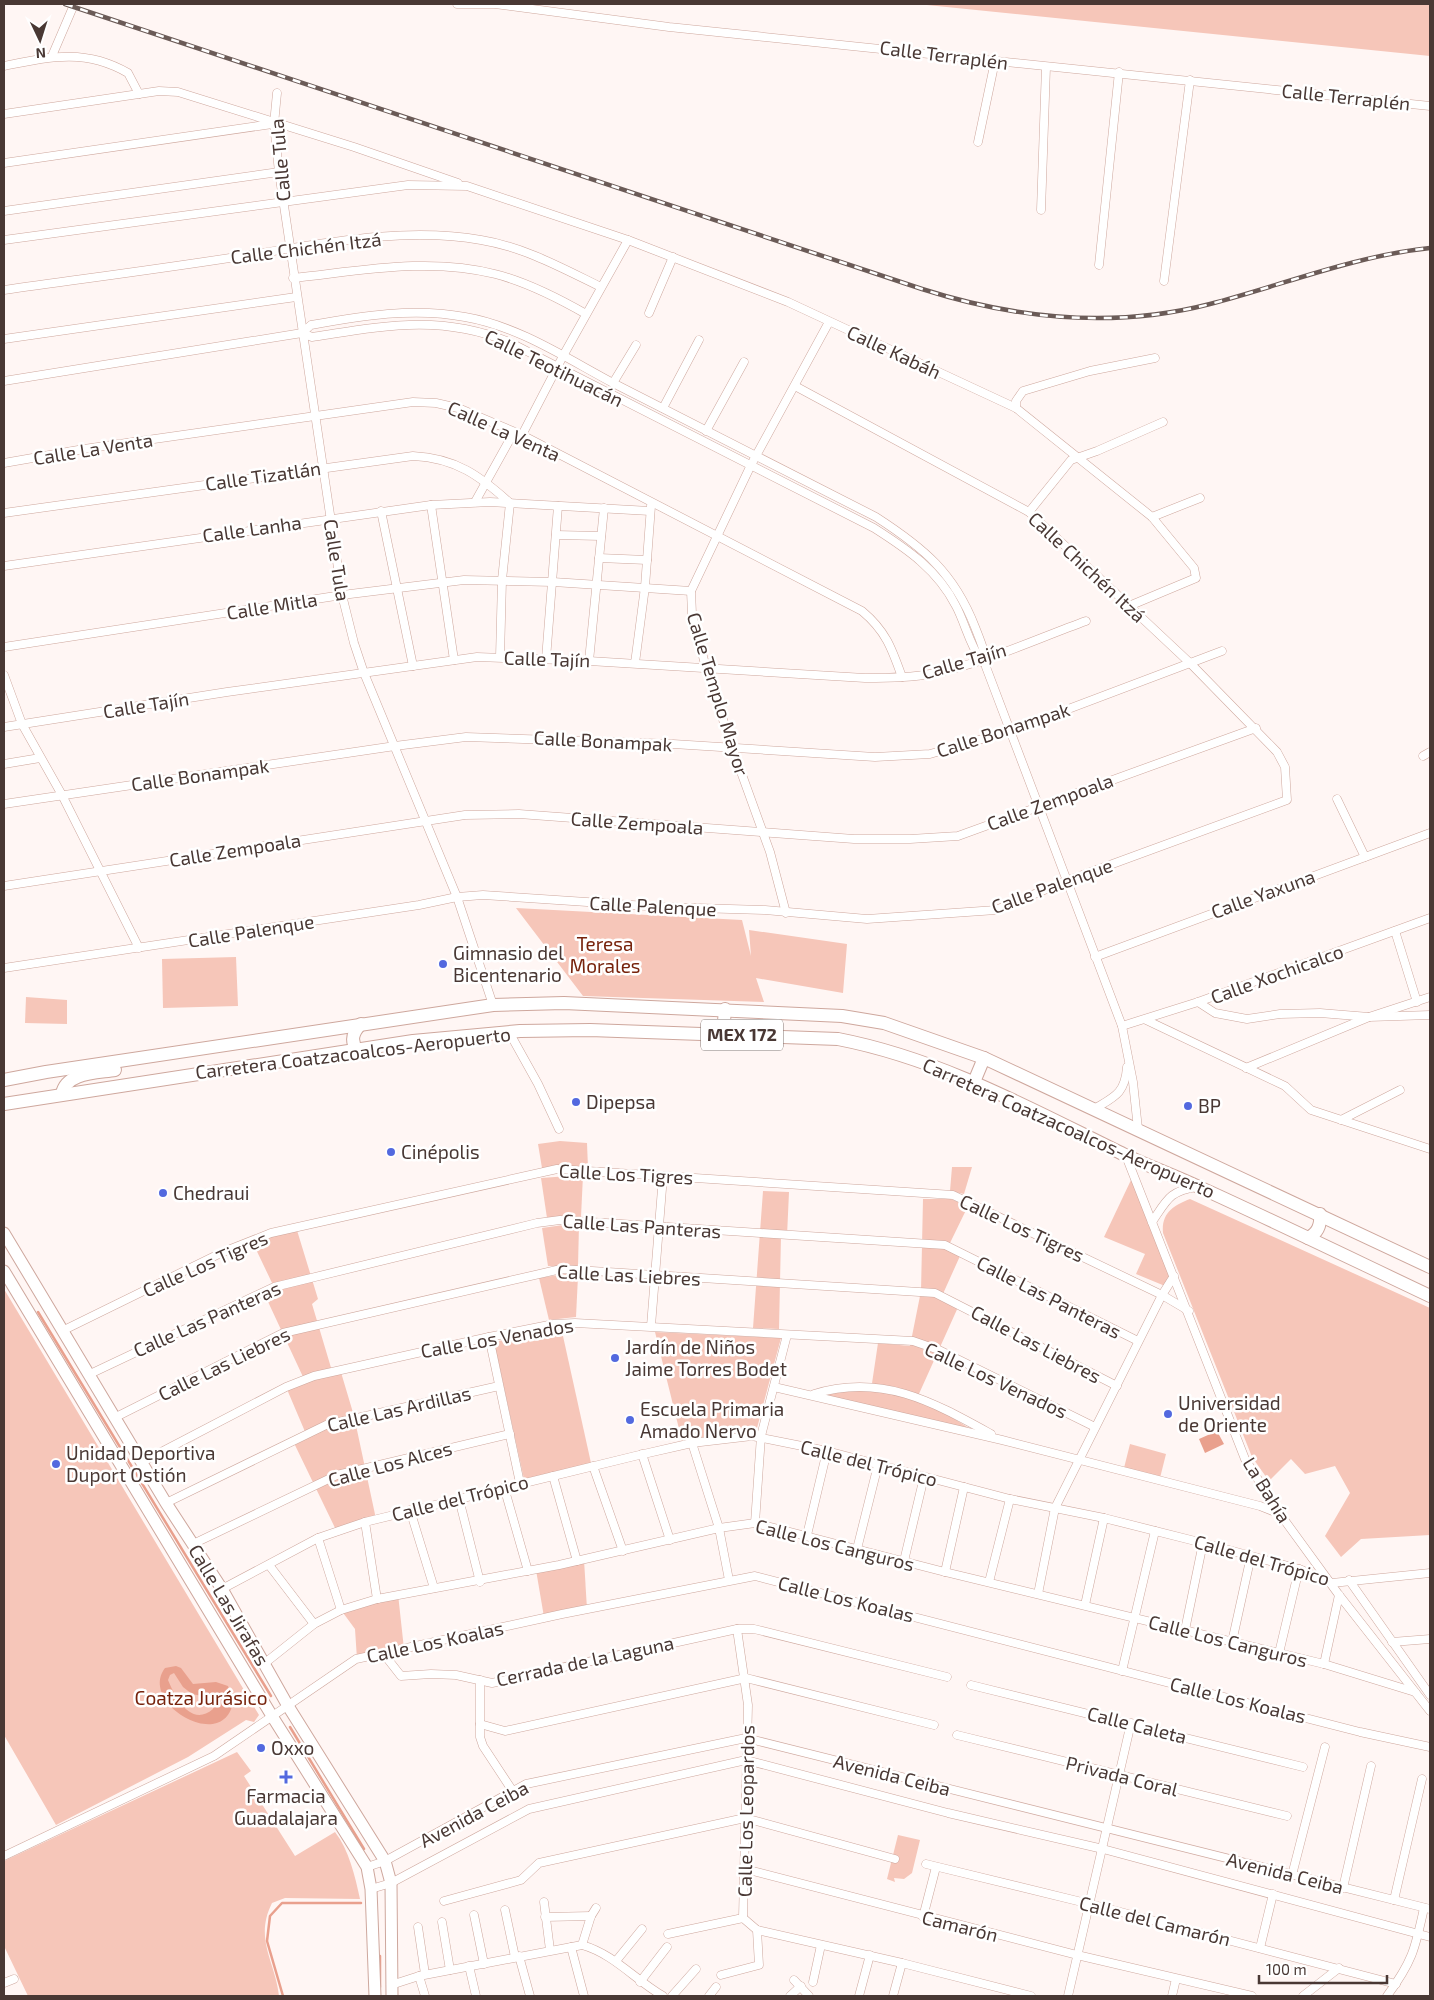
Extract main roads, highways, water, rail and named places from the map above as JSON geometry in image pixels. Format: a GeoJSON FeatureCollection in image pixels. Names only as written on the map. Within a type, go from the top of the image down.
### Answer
{"type":"FeatureCollection","features":[{"type":"Feature","properties":{"kind":"main road","name":"Carretera Coatzacoalcos-Aeropuerto"},"geometry":{"type":"LineString","coordinates":[[4,1080],[54,1070],[493,1005],[564,1003],[725,1009],[842,1016],[884,1023],[984,1058],[1320,1214],[1430,1268]]}},
{"type":"Feature","properties":{"kind":"main road"},"geometry":{"type":"LineString","coordinates":[[723,1034],[725,1009]]}},
{"type":"Feature","properties":{"kind":"main road"},"geometry":{"type":"LineString","coordinates":[[357,1050],[353,1038],[354,1032],[361,1024]]}},
{"type":"Feature","properties":{"kind":"main road","name":"Carretera Coatzacoalcos-Aeropuerto"},"geometry":{"type":"LineString","coordinates":[[4,1104],[413,1041],[509,1032],[590,1030],[838,1040],[877,1047],[913,1057],[974,1082],[1126,1155],[1198,1186],[1430,1296]]}},
{"type":"Feature","properties":{"kind":"main road"},"geometry":{"type":"LineString","coordinates":[[62,1094],[66,1083],[75,1078],[143,1064],[170,1054]]}},
{"type":"Feature","properties":{"kind":"main road"},"geometry":{"type":"LineString","coordinates":[[974,1082],[984,1058]]}},
{"type":"Feature","properties":{"kind":"main road"},"geometry":{"type":"LineString","coordinates":[[1308,1238],[1318,1229],[1321,1222],[1320,1214]]}},
{"type":"Feature","properties":{"kind":"main road","name":"Calle Las Jirafas"},"geometry":{"type":"LineString","coordinates":[[4,1233],[64,1330],[166,1503],[222,1589],[288,1706],[385,1861],[391,1883],[392,1990]]}},
{"type":"Feature","properties":{"kind":"main road","name":"Calle Las Jirafas"},"geometry":{"type":"LineString","coordinates":[[4,1271],[272,1716],[367,1867],[371,1889],[375,1996]]}},
{"type":"Feature","properties":{"kind":"main road"},"geometry":{"type":"LineString","coordinates":[[24,1305],[41,1294]]}},
{"type":"Feature","properties":{"kind":"waterway"},"geometry":{"type":"LineString","coordinates":[[38,1312],[271,1696]]}},
{"type":"Feature","properties":{"kind":"waterway"},"geometry":{"type":"LineString","coordinates":[[290,1727],[364,1849]]}},
{"type":"Feature","properties":{"kind":"waterway"},"geometry":{"type":"LineString","coordinates":[[283,1996],[267,1941],[270,1916],[282,1903],[361,1903]]}},
{"type":"Feature","properties":{"kind":"waterway"},"geometry":{"type":"LineString","coordinates":[[380,1956],[380,1987]]}},
{"type":"Feature","properties":{"kind":"railway"},"geometry":{"type":"LineString","coordinates":[[65,4],[922,289],[993,308],[1029,314],[1101,318],[1174,312],[1210,304],[1346,264],[1374,257],[1430,248]]}},
{"type":"Feature","properties":{"kind":"place","name":"Gimnasio del Bicentenario"},"geometry":{"type":"Point","coordinates":[443,964]}},
{"type":"Feature","properties":{"kind":"place","name":"Dipepsa"},"geometry":{"type":"Point","coordinates":[576,1102]}},
{"type":"Feature","properties":{"kind":"place","name":"BP"},"geometry":{"type":"Point","coordinates":[1188,1106]}},
{"type":"Feature","properties":{"kind":"place","name":"Cinépolis"},"geometry":{"type":"Point","coordinates":[391,1152]}},
{"type":"Feature","properties":{"kind":"place","name":"Chedraui"},"geometry":{"type":"Point","coordinates":[163,1193]}},
{"type":"Feature","properties":{"kind":"place","name":"Jardín de Niños Jaime Torres Bodet"},"geometry":{"type":"Point","coordinates":[615,1358]}},
{"type":"Feature","properties":{"kind":"place","name":"Universidad de Oriente"},"geometry":{"type":"Point","coordinates":[1168,1414]}},
{"type":"Feature","properties":{"kind":"place","name":"Escuela Primaria Amado Nervo"},"geometry":{"type":"Point","coordinates":[630,1420]}},
{"type":"Feature","properties":{"kind":"place","name":"Unidad Deportiva Duport Ostión"},"geometry":{"type":"Point","coordinates":[56,1464]}},
{"type":"Feature","properties":{"kind":"place","name":"Oxxo"},"geometry":{"type":"Point","coordinates":[261,1748]}},
{"type":"Feature","properties":{"kind":"place","name":"Farmacia Guadalajara"},"geometry":{"type":"Point","coordinates":[286,1777]}},
{"type":"Feature","properties":{"kind":"park label","name":"Teresa Morales"},"geometry":{"type":"Point","coordinates":[605,955]}},
{"type":"Feature","properties":{"kind":"park label","name":"Coatza Jurásico"},"geometry":{"type":"Point","coordinates":[201,1698]}}]}
